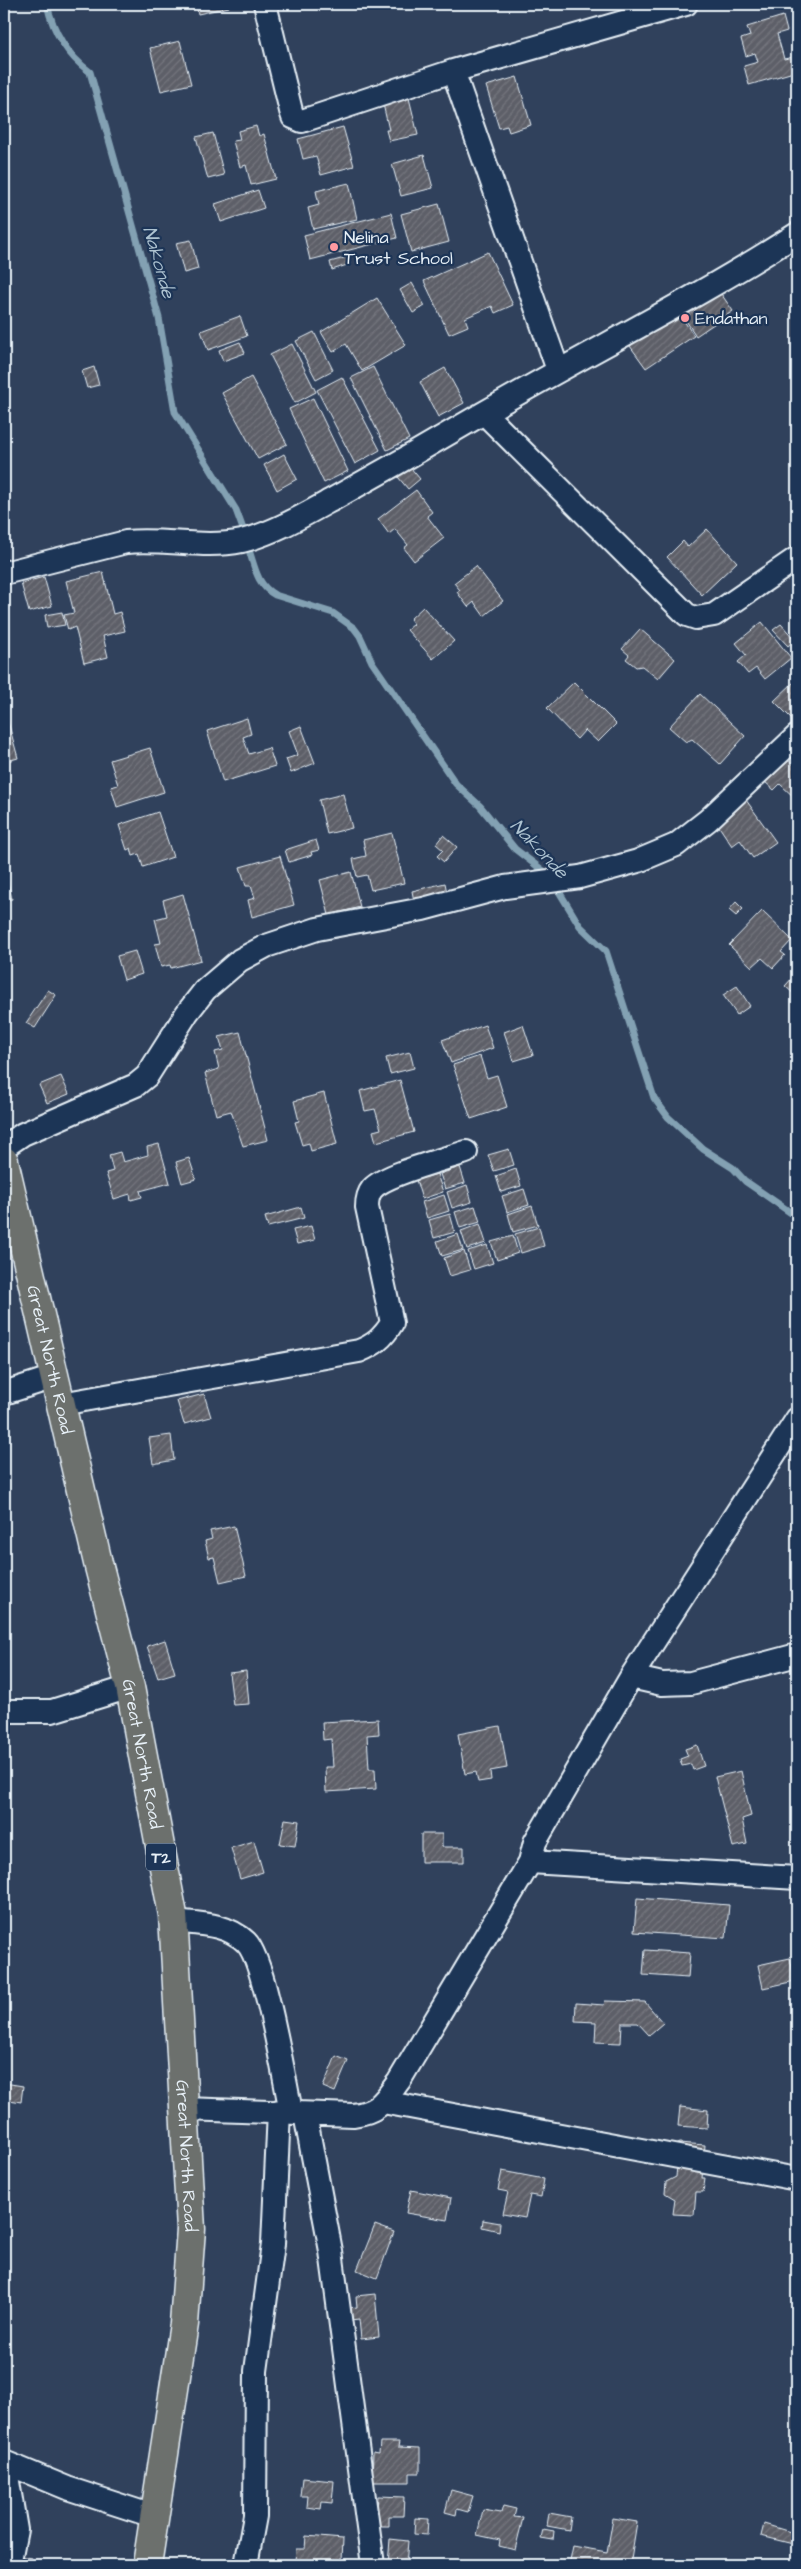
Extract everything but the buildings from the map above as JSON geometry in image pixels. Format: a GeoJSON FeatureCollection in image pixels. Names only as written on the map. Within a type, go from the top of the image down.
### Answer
{"type":"FeatureCollection","features":[{"type":"Feature","properties":{"kind":"highway","name":"Great North Road"},"geometry":{"type":"LineString","coordinates":[[4,1161],[60,1404],[130,1687],[173,1921],[185,2109],[190,2238],[184,2324],[156,2518],[147,2565]]}},
{"type":"Feature","properties":{"kind":"street"},"geometry":{"type":"LineString","coordinates":[[265,4],[291,111],[293,117],[298,120],[453,71],[686,4]]}},
{"type":"Feature","properties":{"kind":"street"},"geometry":{"type":"LineString","coordinates":[[453,71],[558,370]]}},
{"type":"Feature","properties":{"kind":"street"},"geometry":{"type":"LineString","coordinates":[[4,573],[126,542],[144,540],[212,546],[244,540],[294,520],[558,370],[742,270],[797,234]]}},
{"type":"Feature","properties":{"kind":"street"},"geometry":{"type":"LineString","coordinates":[[484,413],[687,614],[696,618],[714,615],[797,558]]}},
{"type":"Feature","properties":{"kind":"street"},"geometry":{"type":"LineString","coordinates":[[4,1147],[24,1134],[136,1085],[147,1076],[186,1013],[206,990],[240,960],[266,946],[317,929],[423,909],[506,886],[580,877],[638,861],[676,845],[708,820],[797,736]]}},
{"type":"Feature","properties":{"kind":"street"},"geometry":{"type":"LineString","coordinates":[[60,1404],[359,1351],[374,1345],[385,1334],[392,1323],[367,1207],[372,1189],[385,1180],[466,1152]]}},
{"type":"Feature","properties":{"kind":"street"},"geometry":{"type":"LineString","coordinates":[[4,1393],[54,1377]]}},
{"type":"Feature","properties":{"kind":"street"},"geometry":{"type":"LineString","coordinates":[[185,2109],[369,2113],[383,2102],[399,2081],[530,1862],[535,1842],[631,1677],[797,1419]]}},
{"type":"Feature","properties":{"kind":"street"},"geometry":{"type":"LineString","coordinates":[[631,1677],[662,1684],[691,1683],[797,1655]]}},
{"type":"Feature","properties":{"kind":"street"},"geometry":{"type":"LineString","coordinates":[[4,1711],[52,1711],[130,1687]]}},
{"type":"Feature","properties":{"kind":"street"},"geometry":{"type":"LineString","coordinates":[[530,1862],[797,1878]]}},
{"type":"Feature","properties":{"kind":"street"},"geometry":{"type":"LineString","coordinates":[[173,1921],[215,1925],[246,1942],[255,1953],[292,2112],[331,2251],[373,2565]]}},
{"type":"Feature","properties":{"kind":"street"},"geometry":{"type":"LineString","coordinates":[[383,2102],[797,2179]]}},
{"type":"Feature","properties":{"kind":"street"},"geometry":{"type":"LineString","coordinates":[[246,2565],[255,2516],[256,2371],[260,2322],[292,2112]]}},
{"type":"Feature","properties":{"kind":"street"},"geometry":{"type":"LineString","coordinates":[[4,2463],[67,2488],[156,2518]]}},
{"type":"Feature","properties":{"kind":"street"},"geometry":{"type":"LineString","coordinates":[[4,2463],[16,2530],[9,2565]]}},
{"type":"Feature","properties":{"kind":"waterway","name":"Nakonde"},"geometry":{"type":"LineString","coordinates":[[47,4],[53,24],[62,42],[74,58],[90,72],[159,318],[175,412],[236,510],[243,529]]}},
{"type":"Feature","properties":{"kind":"waterway","name":"Nakonde"},"geometry":{"type":"LineString","coordinates":[[249,550],[260,581],[269,591],[275,595],[333,613],[354,628],[360,636],[372,662],[456,784],[480,806],[515,849],[550,876]]}},
{"type":"Feature","properties":{"kind":"waterway","name":"Nakonde"},"geometry":{"type":"LineString","coordinates":[[555,885],[580,926],[606,951],[654,1098],[668,1117],[703,1149],[733,1168],[745,1181],[797,1217]]}},
{"type":"Feature","properties":{"kind":"place","name":"Nelina Trust School"},"geometry":{"type":"Point","coordinates":[334,247]}},
{"type":"Feature","properties":{"kind":"place","name":"Endathan"},"geometry":{"type":"Point","coordinates":[685,318]}}]}
